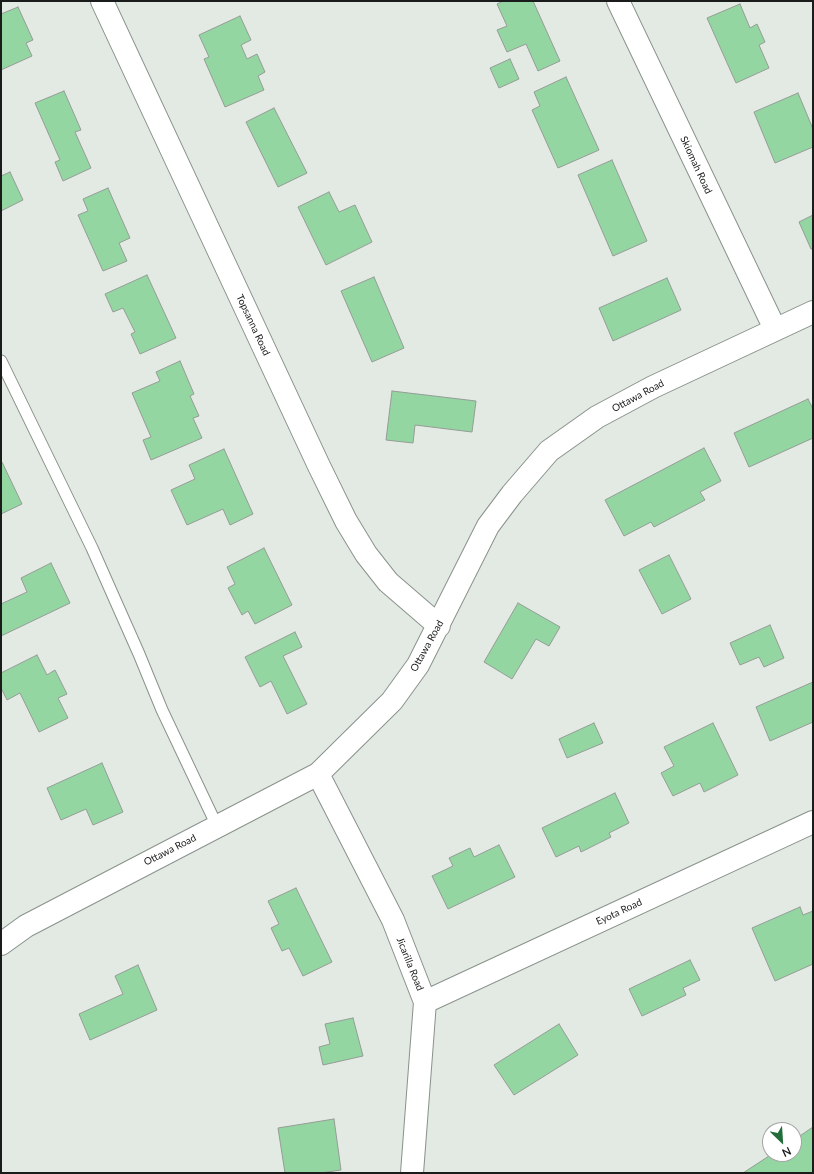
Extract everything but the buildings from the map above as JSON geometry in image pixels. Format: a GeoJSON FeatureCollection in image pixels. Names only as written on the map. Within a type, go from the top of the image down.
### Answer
{"type":"FeatureCollection","features":[{"type":"Feature","properties":{"kind":"street","name":"Topsanna Road"},"geometry":{"type":"LineString","coordinates":[[102,1],[346,521],[366,554],[388,582],[439,626]]}},
{"type":"Feature","properties":{"kind":"street","name":"Skiomah Road"},"geometry":{"type":"LineString","coordinates":[[618,1],[775,329]]}},
{"type":"Feature","properties":{"kind":"street","name":"Ottawa Road"},"geometry":{"type":"LineString","coordinates":[[1,944],[26,926],[318,774],[392,701],[418,666],[488,526],[512,494],[549,451],[597,417],[653,387],[813,312]]}},
{"type":"Feature","properties":{"kind":"street","name":"Jicarilla Road"},"geometry":{"type":"LineString","coordinates":[[318,774],[393,920],[425,1002],[412,1173]]}},
{"type":"Feature","properties":{"kind":"street","name":"Eyota Road"},"geometry":{"type":"LineString","coordinates":[[425,1002],[813,822]]}},
{"type":"Feature","properties":{"kind":"lane"},"geometry":{"type":"LineString","coordinates":[[1,361],[92,548],[162,710],[217,826]]}}]}
